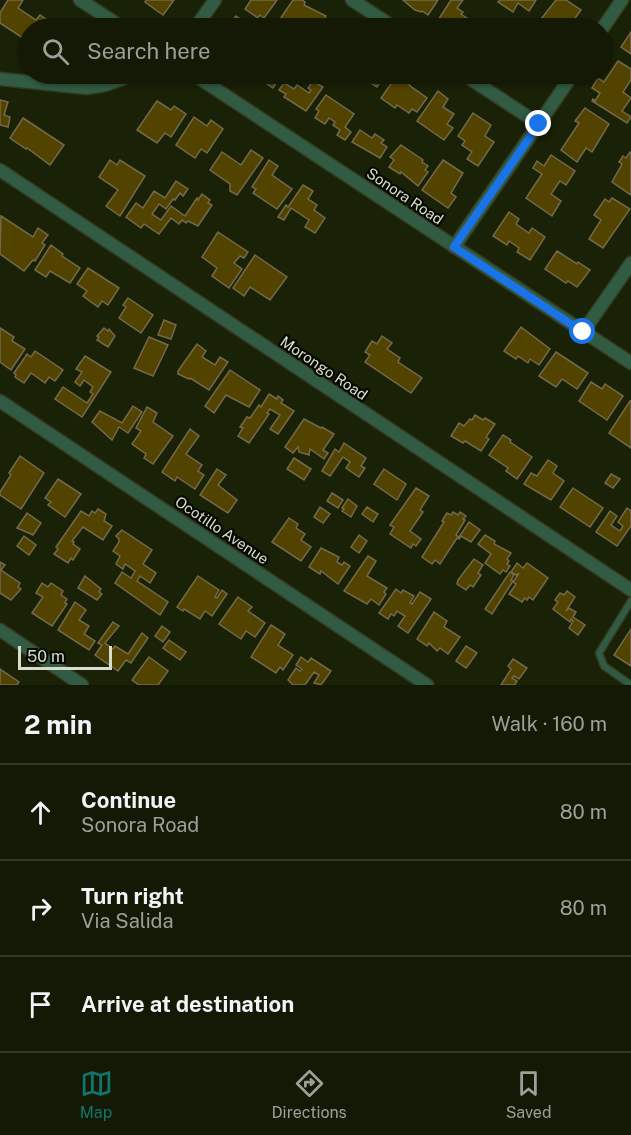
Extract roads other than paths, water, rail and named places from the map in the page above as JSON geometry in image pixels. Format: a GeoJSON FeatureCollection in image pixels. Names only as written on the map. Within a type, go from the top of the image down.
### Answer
{"type":"FeatureCollection","features":[{"type":"Feature","properties":{"kind":"street"},"geometry":{"type":"LineString","coordinates":[[80,0],[108,18]]}},
{"type":"Feature","properties":{"kind":"street"},"geometry":{"type":"LineString","coordinates":[[202,18],[215,0]]}},
{"type":"Feature","properties":{"kind":"street"},"geometry":{"type":"LineString","coordinates":[[352,0],[380,18]]}},
{"type":"Feature","properties":{"kind":"street"},"geometry":{"type":"LineString","coordinates":[[609,18],[617,2]]}},
{"type":"Feature","properties":{"kind":"street"},"geometry":{"type":"LineString","coordinates":[[0,79],[18,81]]}},
{"type":"Feature","properties":{"kind":"street"},"geometry":{"type":"LineString","coordinates":[[48,84],[87,88],[108,84]]}},
{"type":"Feature","properties":{"kind":"street","name":"Sonora Road"},"geometry":{"type":"LineString","coordinates":[[208,84],[631,363]]}},
{"type":"Feature","properties":{"kind":"street"},"geometry":{"type":"LineString","coordinates":[[478,84],[539,124]]}},
{"type":"Feature","properties":{"kind":"street"},"geometry":{"type":"LineString","coordinates":[[454,247],[566,84]]}},
{"type":"Feature","properties":{"kind":"street","name":"Morongo Road"},"geometry":{"type":"LineString","coordinates":[[0,170],[631,590]]}},
{"type":"Feature","properties":{"kind":"street"},"geometry":{"type":"LineString","coordinates":[[583,332],[631,263]]}},
{"type":"Feature","properties":{"kind":"street","name":"Ocotillo Avenue"},"geometry":{"type":"LineString","coordinates":[[0,401],[427,685]]}},
{"type":"Feature","properties":{"kind":"street"},"geometry":{"type":"LineString","coordinates":[[0,630],[82,685]]}},
{"type":"Feature","properties":{"kind":"lane"},"geometry":{"type":"LineString","coordinates":[[631,601],[599,653],[604,666],[631,685]]}}]}
